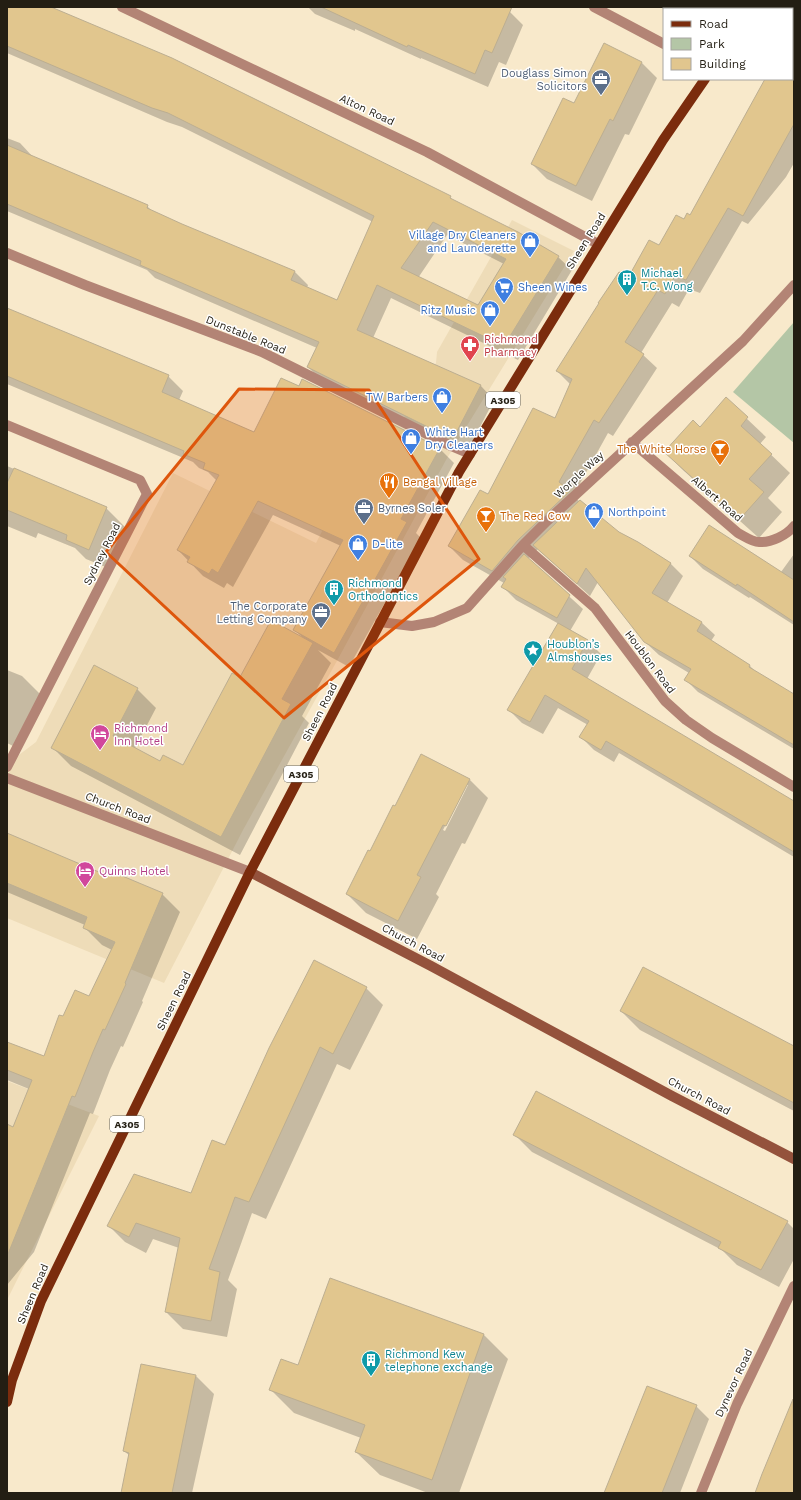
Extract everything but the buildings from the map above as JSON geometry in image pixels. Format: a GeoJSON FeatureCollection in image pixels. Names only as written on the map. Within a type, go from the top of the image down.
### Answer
{"type":"FeatureCollection","features":[{"type":"Feature","properties":{"kind":"main road","name":"Sheen Road"},"geometry":{"type":"LineString","coordinates":[[10,1379],[41,1301],[250,872],[380,622],[470,454],[663,140],[704,80]]}},
{"type":"Feature","properties":{"kind":"main road","name":"Church Road"},"geometry":{"type":"LineString","coordinates":[[250,872],[431,966],[672,1096],[794,1159]]}},
{"type":"Feature","properties":{"kind":"main road","name":"A305"},"geometry":{"type":"LineString","coordinates":[[7,1402],[10,1379]]}},
{"type":"Feature","properties":{"kind":"street","name":"Alton Road"},"geometry":{"type":"LineString","coordinates":[[122,7],[427,152],[598,244]]}},
{"type":"Feature","properties":{"kind":"street"},"geometry":{"type":"LineString","coordinates":[[594,7],[663,43]]}},
{"type":"Feature","properties":{"kind":"street","name":"Dunstable Road"},"geometry":{"type":"LineString","coordinates":[[7,253],[85,285],[262,352],[470,454]]}},
{"type":"Feature","properties":{"kind":"street","name":"Worple Way"},"geometry":{"type":"LineString","coordinates":[[380,622],[412,626],[434,622],[467,608],[523,545],[578,492],[742,341],[794,285]]}},
{"type":"Feature","properties":{"kind":"street","name":"Sydney Road"},"geometry":{"type":"LineString","coordinates":[[7,424],[140,480],[146,494],[7,767]]}},
{"type":"Feature","properties":{"kind":"street","name":"Albert Road"},"geometry":{"type":"LineString","coordinates":[[632,442],[738,533],[759,542],[772,540],[791,531],[794,526]]}},
{"type":"Feature","properties":{"kind":"street","name":"Houblon Road"},"geometry":{"type":"LineString","coordinates":[[523,545],[595,608],[665,702],[686,720],[712,738],[794,787]]}},
{"type":"Feature","properties":{"kind":"street","name":"Church Road"},"geometry":{"type":"LineString","coordinates":[[7,778],[250,872]]}},
{"type":"Feature","properties":{"kind":"street","name":"Dynevor Road"},"geometry":{"type":"LineString","coordinates":[[700,1493],[737,1404],[794,1286]]}},
{"type":"Feature","properties":{"kind":"highlighted area"},"geometry":{"type":"Polygon","coordinates":[[[239,389],[369,390],[479,559],[284,718],[106,552],[239,389]]]}},
{"type":"Feature","properties":{"kind":"shaded area"},"geometry":{"type":"Polygon","coordinates":[[[512,220],[574,251],[446,460],[243,830],[164,983],[7,918],[7,764],[36,742],[173,473],[316,543],[377,424],[411,415],[436,363],[437,352],[512,220]]]}},
{"type":"Feature","properties":{"kind":"shaded area"},"geometry":{"type":"Polygon","coordinates":[[[7,1081],[99,1116],[7,1300],[7,1081]]]}},
{"type":"Feature","properties":{"kind":"green space"},"geometry":{"type":"Polygon","coordinates":[[[794,322],[794,443],[733,392],[794,322]]]}},
{"type":"Feature","properties":{"kind":"place","name":"Douglass Simon Solicitors"},"geometry":{"type":"Point","coordinates":[601,96]}},
{"type":"Feature","properties":{"kind":"place","name":"Village Dry Cleaners and Launderette"},"geometry":{"type":"Point","coordinates":[530,258]}},
{"type":"Feature","properties":{"kind":"place","name":"Michael T.C. Wong"},"geometry":{"type":"Point","coordinates":[627,296]}},
{"type":"Feature","properties":{"kind":"place","name":"Sheen Wines"},"geometry":{"type":"Point","coordinates":[504,304]}},
{"type":"Feature","properties":{"kind":"place","name":"Ritz Music"},"geometry":{"type":"Point","coordinates":[490,327]}},
{"type":"Feature","properties":{"kind":"place","name":"Richmond Pharmacy"},"geometry":{"type":"Point","coordinates":[470,362]}},
{"type":"Feature","properties":{"kind":"place","name":"TW Barbers"},"geometry":{"type":"Point","coordinates":[442,414]}},
{"type":"Feature","properties":{"kind":"place","name":"White Hart Dry Cleaners"},"geometry":{"type":"Point","coordinates":[411,455]}},
{"type":"Feature","properties":{"kind":"place","name":"The White Horse"},"geometry":{"type":"Point","coordinates":[720,466]}},
{"type":"Feature","properties":{"kind":"place","name":"Bengal Village"},"geometry":{"type":"Point","coordinates":[389,499]}},
{"type":"Feature","properties":{"kind":"place","name":"Byrnes Soler"},"geometry":{"type":"Point","coordinates":[364,525]}},
{"type":"Feature","properties":{"kind":"place","name":"Northpoint"},"geometry":{"type":"Point","coordinates":[594,529]}},
{"type":"Feature","properties":{"kind":"place","name":"The Red Cow"},"geometry":{"type":"Point","coordinates":[486,533]}},
{"type":"Feature","properties":{"kind":"place","name":"D-lite"},"geometry":{"type":"Point","coordinates":[358,561]}},
{"type":"Feature","properties":{"kind":"place","name":"Richmond Orthodontics"},"geometry":{"type":"Point","coordinates":[334,606]}},
{"type":"Feature","properties":{"kind":"place","name":"The Corporate Letting Company"},"geometry":{"type":"Point","coordinates":[321,629]}},
{"type":"Feature","properties":{"kind":"place","name":"Houblon’s Almshouses"},"geometry":{"type":"Point","coordinates":[533,667]}},
{"type":"Feature","properties":{"kind":"place","name":"Richmond Inn Hotel"},"geometry":{"type":"Point","coordinates":[100,751]}},
{"type":"Feature","properties":{"kind":"place","name":"Quinns Hotel"},"geometry":{"type":"Point","coordinates":[85,888]}},
{"type":"Feature","properties":{"kind":"place","name":"Richmond Kew telephone exchange"},"geometry":{"type":"Point","coordinates":[371,1377]}}]}
